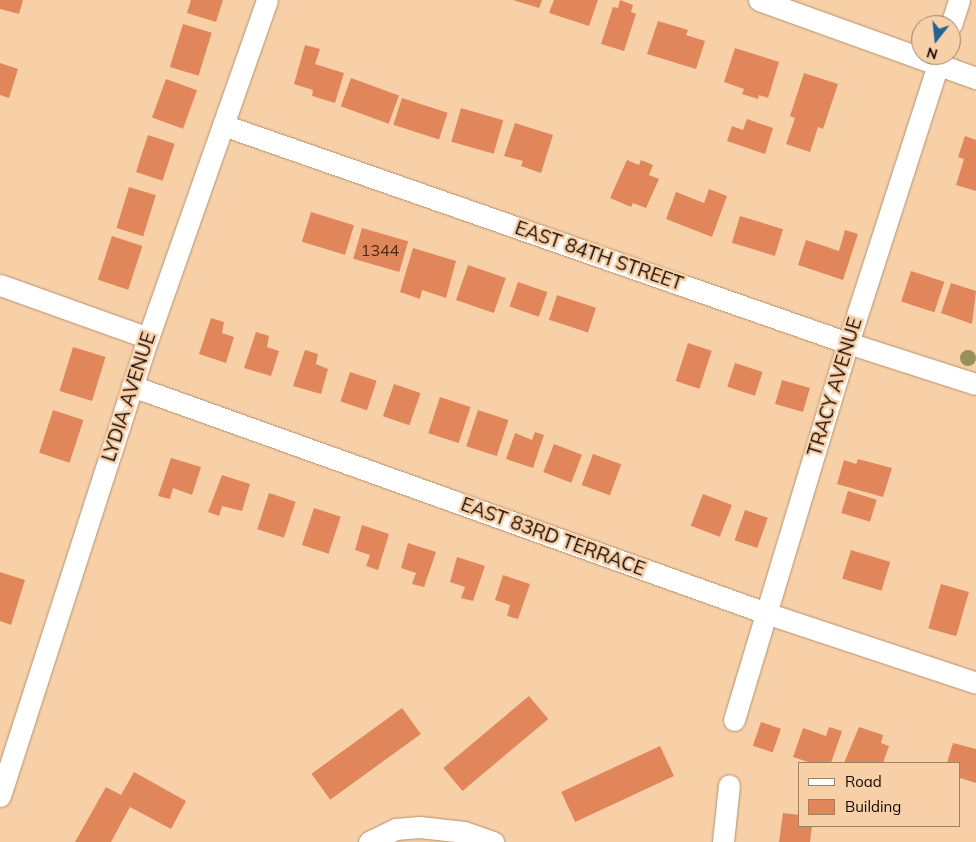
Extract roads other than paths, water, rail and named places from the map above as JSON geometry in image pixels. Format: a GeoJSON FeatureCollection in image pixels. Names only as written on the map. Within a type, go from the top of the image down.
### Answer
{"type":"FeatureCollection","features":[{"type":"Feature","properties":{"kind":"street","name":"LYDIA AVENUE"},"geometry":{"type":"LineString","coordinates":[[0,796],[148,338],[267,0]]}},
{"type":"Feature","properties":{"kind":"street"},"geometry":{"type":"LineString","coordinates":[[759,0],[911,51]]}},
{"type":"Feature","properties":{"kind":"street"},"geometry":{"type":"LineString","coordinates":[[954,15],[959,0]]}},
{"type":"Feature","properties":{"kind":"street","name":"TRACY AVENUE"},"geometry":{"type":"LineString","coordinates":[[734,720],[848,343],[937,65]]}},
{"type":"Feature","properties":{"kind":"street"},"geometry":{"type":"LineString","coordinates":[[949,65],[976,78]]}},
{"type":"Feature","properties":{"kind":"street","name":"EAST 84TH STREET"},"geometry":{"type":"LineString","coordinates":[[223,125],[848,343],[976,384]]}},
{"type":"Feature","properties":{"kind":"street"},"geometry":{"type":"LineString","coordinates":[[0,285],[148,338]]}},
{"type":"Feature","properties":{"kind":"street","name":"EAST 83RD TERRACE"},"geometry":{"type":"LineString","coordinates":[[132,386],[766,613],[976,683]]}},
{"type":"Feature","properties":{"kind":"street"},"geometry":{"type":"LineString","coordinates":[[724,842],[729,785]]}},
{"type":"Feature","properties":{"kind":"street"},"geometry":{"type":"LineString","coordinates":[[368,842],[396,829],[419,827],[464,832],[493,842]]}}]}
